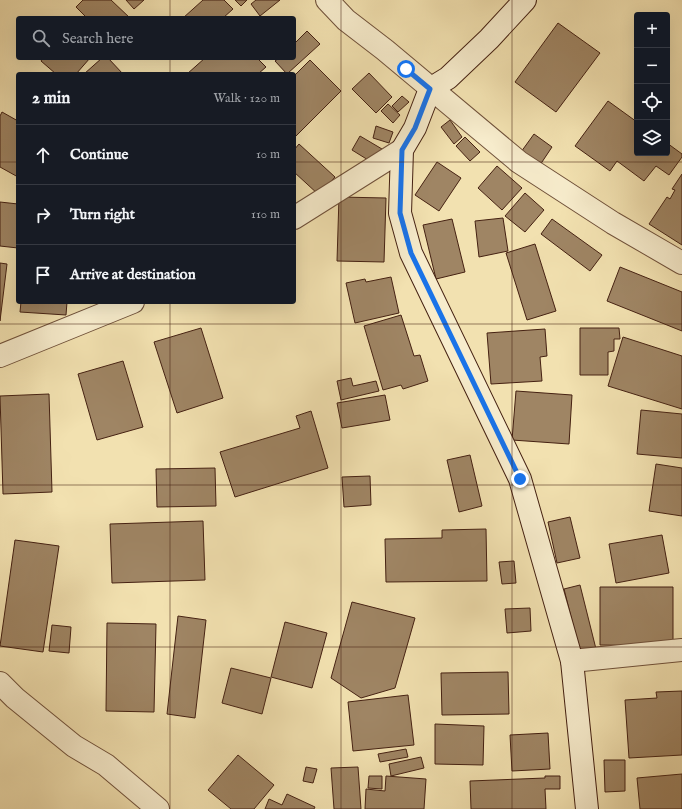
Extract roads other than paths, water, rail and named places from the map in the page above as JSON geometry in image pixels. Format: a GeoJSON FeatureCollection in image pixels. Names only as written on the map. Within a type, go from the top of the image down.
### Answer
{"type":"FeatureCollection","features":[{"type":"Feature","properties":{"kind":"street"},"geometry":{"type":"LineString","coordinates":[[327,0],[346,20],[385,50],[519,162],[613,224],[682,263]]}},
{"type":"Feature","properties":{"kind":"street"},"geometry":{"type":"LineString","coordinates":[[296,217],[402,150],[415,128],[430,89],[448,78],[524,0]]}},
{"type":"Feature","properties":{"kind":"street"},"geometry":{"type":"LineString","coordinates":[[402,150],[400,213],[411,253],[520,479],[572,661],[587,809]]}},
{"type":"Feature","properties":{"kind":"street"},"geometry":{"type":"LineString","coordinates":[[0,356],[128,304]]}},
{"type":"Feature","properties":{"kind":"street"},"geometry":{"type":"LineString","coordinates":[[572,661],[682,650]]}},
{"type":"Feature","properties":{"kind":"street"},"geometry":{"type":"LineString","coordinates":[[0,683],[15,698],[74,746],[106,765],[158,809]]}}]}
